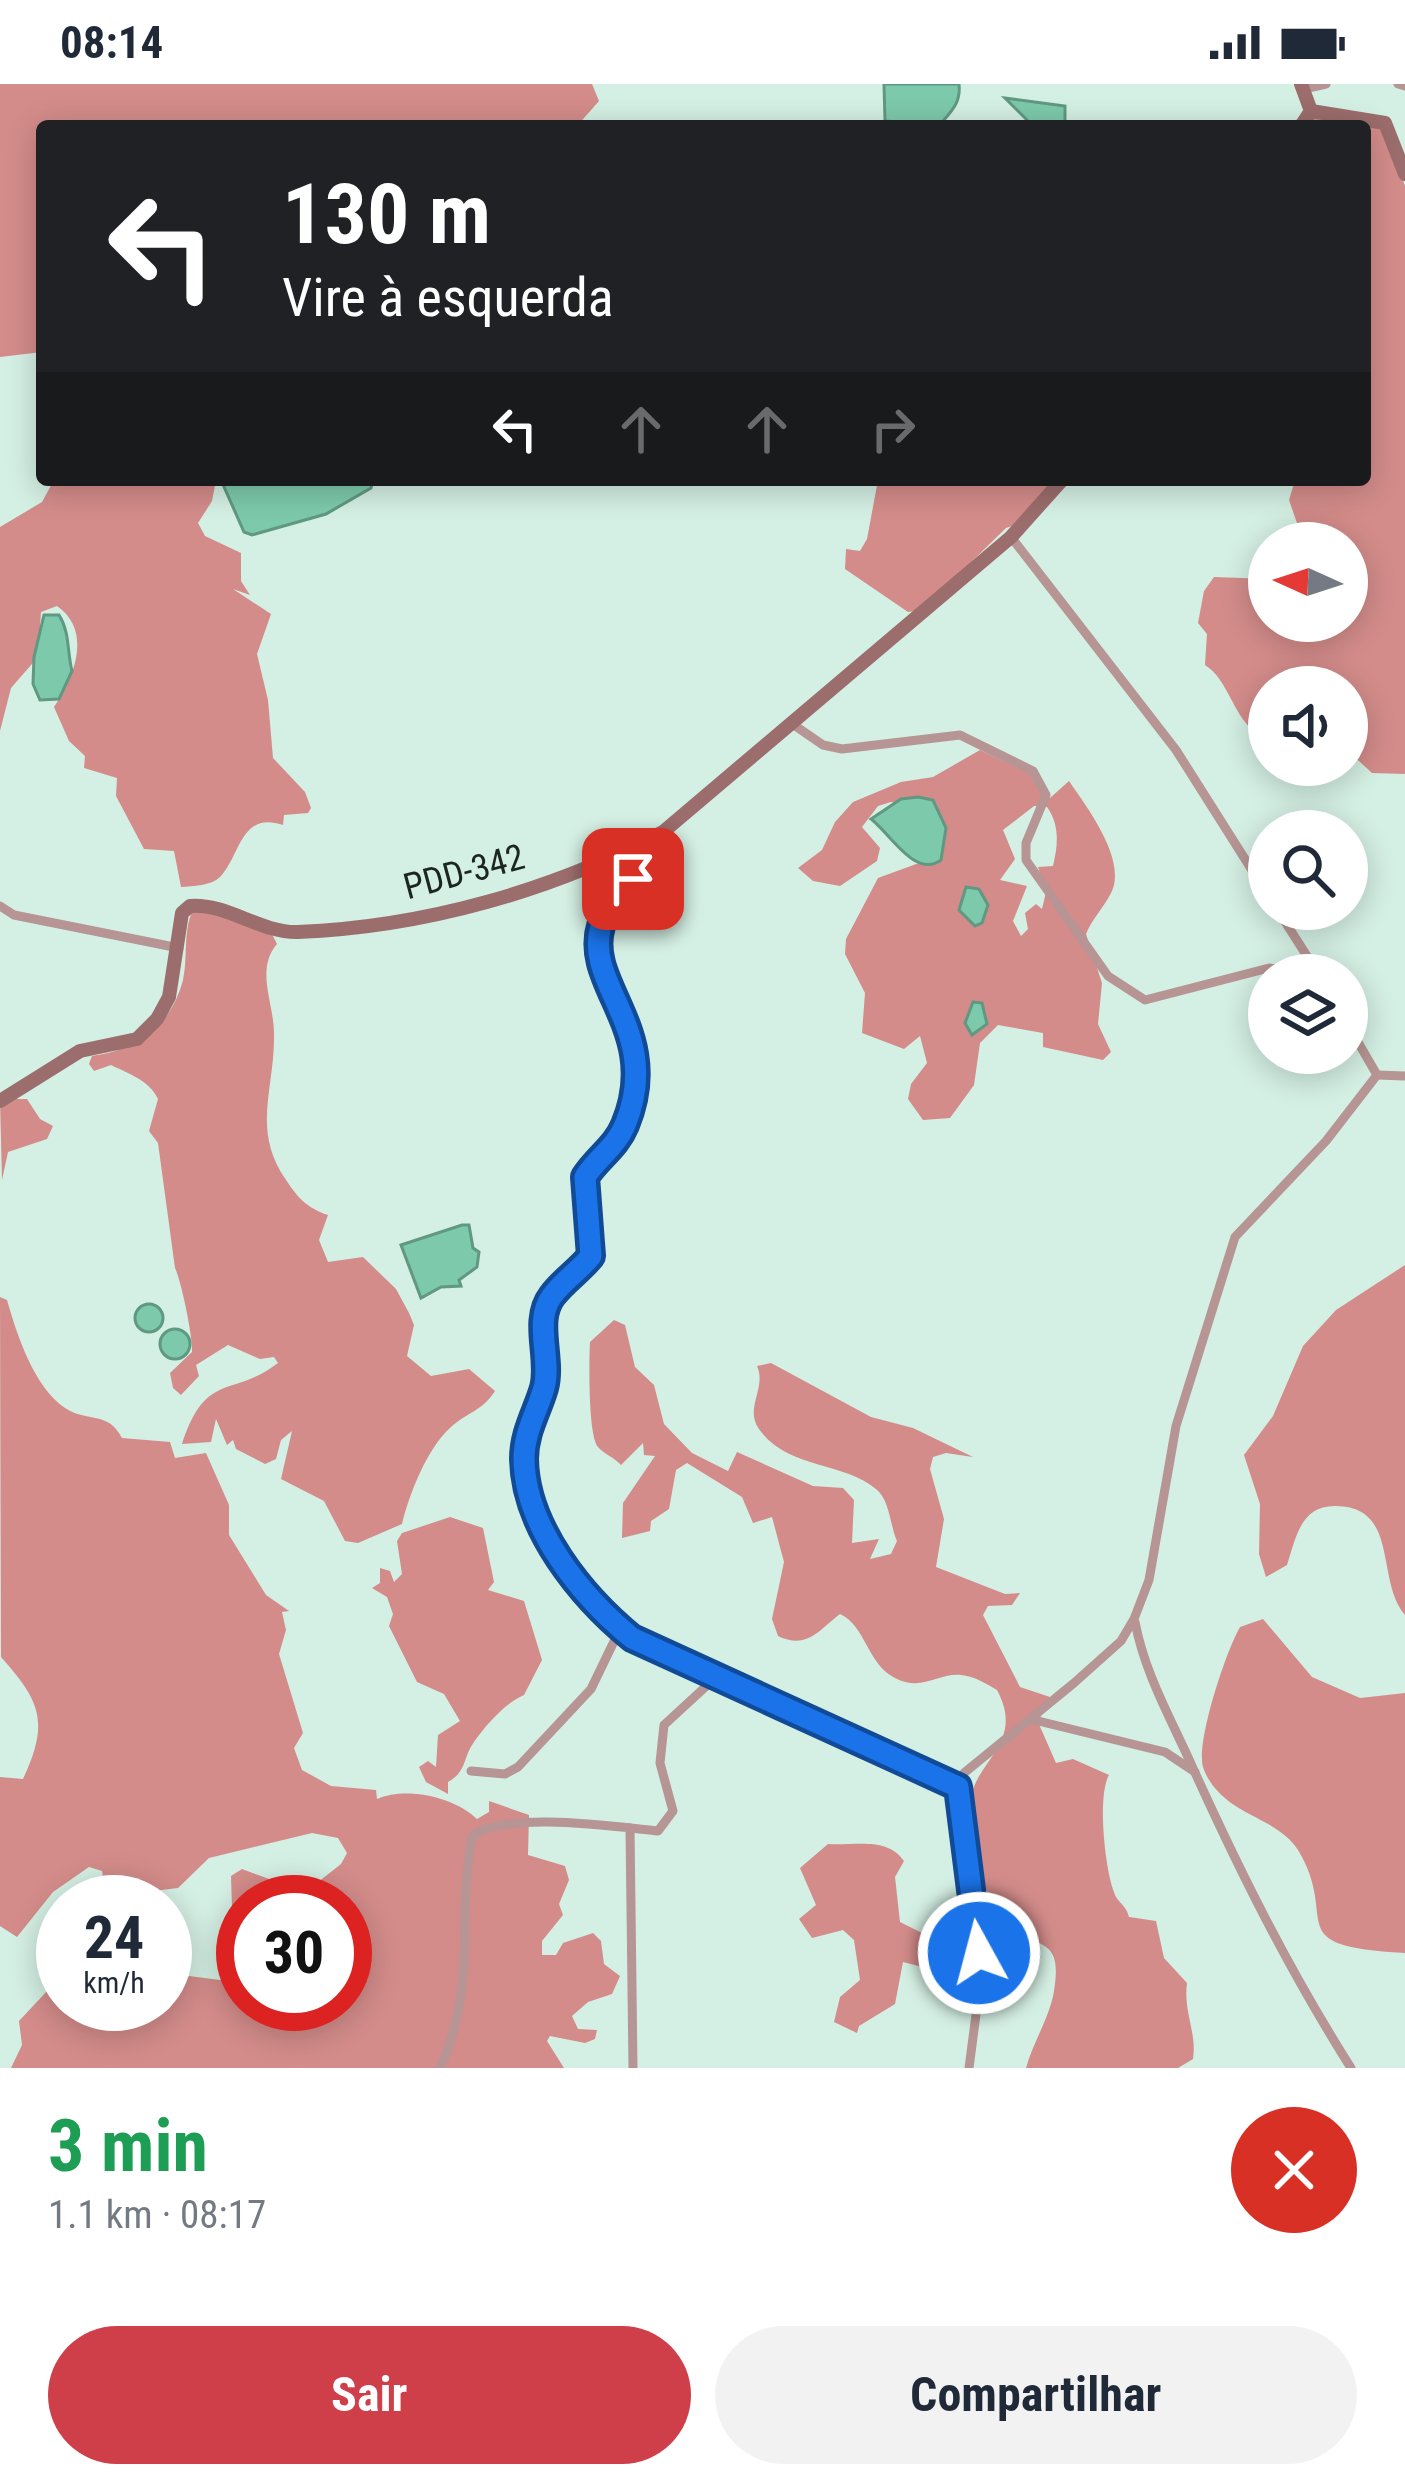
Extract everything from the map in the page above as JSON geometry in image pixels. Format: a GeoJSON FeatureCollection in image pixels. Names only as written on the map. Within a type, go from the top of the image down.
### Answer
{"type":"FeatureCollection","features":[{"type":"Feature","properties":{"kind":"street"},"geometry":{"type":"LineString","coordinates":[[1311,111],[1302,86],[1326,84]]}},
{"type":"Feature","properties":{"kind":"street"},"geometry":{"type":"LineString","coordinates":[[1305,120],[1311,111]]}},
{"type":"Feature","properties":{"kind":"street"},"geometry":{"type":"LineString","coordinates":[[1311,111],[1366,120]]}},
{"type":"Feature","properties":{"kind":"street"},"geometry":{"type":"LineString","coordinates":[[1371,121],[1385,123],[1405,174]]}},
{"type":"Feature","properties":{"kind":"street","name":"PDD-342"},"geometry":{"type":"LineString","coordinates":[[0,1101],[80,1051],[137,1039],[169,998],[182,913],[190,906],[296,932],[416,920],[617,856],[663,832],[1011,537],[1057,486]]}},
{"type":"Feature","properties":{"kind":"street"},"geometry":{"type":"LineString","coordinates":[[1011,537],[1176,750],[1248,864]]}},
{"type":"Feature","properties":{"kind":"street"},"geometry":{"type":"LineString","coordinates":[[791,723],[824,745],[842,749],[960,735],[1033,771],[1046,795],[1026,843],[1026,860],[1108,976],[1145,1000],[1248,973]]}},
{"type":"Feature","properties":{"kind":"street"},"geometry":{"type":"LineString","coordinates":[[663,832],[602,921],[602,964],[635,1037],[638,1061],[624,1130],[585,1177],[591,1256],[550,1299],[544,1316],[544,1386],[527,1428],[524,1459],[538,1521],[581,1586],[620,1629],[714,1679],[958,1787]]}},
{"type":"Feature","properties":{"kind":"street"},"geometry":{"type":"LineString","coordinates":[[0,906],[14,915],[178,948]]}},
{"type":"Feature","properties":{"kind":"street"},"geometry":{"type":"LineString","coordinates":[[1368,1059],[1377,1075]]}},
{"type":"Feature","properties":{"kind":"street"},"geometry":{"type":"LineString","coordinates":[[1377,1075],[1405,1076]]}},
{"type":"Feature","properties":{"kind":"street"},"geometry":{"type":"LineString","coordinates":[[969,2068],[979,1953],[958,1787],[974,1760],[1120,1641],[1135,1619],[1149,1580],[1176,1426],[1235,1237],[1325,1141],[1377,1075]]}},
{"type":"Feature","properties":{"kind":"street"},"geometry":{"type":"LineString","coordinates":[[1135,1619],[1143,1666],[1268,1931],[1351,2068]]}},
{"type":"Feature","properties":{"kind":"street"},"geometry":{"type":"LineString","coordinates":[[471,1771],[505,1774],[518,1767],[591,1689],[620,1629]]}},
{"type":"Feature","properties":{"kind":"street"},"geometry":{"type":"LineString","coordinates":[[440,2068],[458,2030],[469,1950],[470,1843],[476,1832],[524,1824],[658,1831],[672,1820],[660,1763],[664,1725],[714,1679]]}},
{"type":"Feature","properties":{"kind":"street"},"geometry":{"type":"LineString","coordinates":[[1029,1718],[1166,1752],[1195,1772]]}},
{"type":"Feature","properties":{"kind":"street"},"geometry":{"type":"LineString","coordinates":[[630,1828],[627,1928],[633,2068]]}},
{"type":"Feature","properties":{"kind":"shaded area"},"geometry":{"type":"Polygon","coordinates":[[[0,84],[592,84],[599,101],[582,120],[36,120],[36,353],[0,357],[0,84]]]}},
{"type":"Feature","properties":{"kind":"shaded area"},"geometry":{"type":"Polygon","coordinates":[[[884,84],[959,84],[954,107],[944,120],[885,120],[884,84]]]}},
{"type":"Feature","properties":{"kind":"shaded area"},"geometry":{"type":"Polygon","coordinates":[[[1005,98],[1065,106],[1065,120],[1027,120],[1005,98]]]}},
{"type":"Feature","properties":{"kind":"shaded area"},"geometry":{"type":"Polygon","coordinates":[[[1371,127],[1384,129],[1405,186],[1405,774],[1368,769],[1368,666],[1248,666],[1248,726],[1205,665],[1207,634],[1198,623],[1204,591],[1214,577],[1248,578],[1248,642],[1368,642],[1368,522],[1297,522],[1289,500],[1293,486],[1371,486],[1371,127]]]}},
{"type":"Feature","properties":{"kind":"shaded area"},"geometry":{"type":"Polygon","coordinates":[[[51,486],[215,486],[212,501],[198,523],[205,536],[241,553],[241,581],[250,595],[233,589],[271,614],[257,654],[268,700],[273,758],[305,792],[311,808],[308,813],[284,815],[283,825],[258,824],[212,882],[181,887],[174,851],[144,849],[116,796],[117,778],[84,768],[85,756],[69,741],[54,707],[73,669],[77,641],[75,628],[57,606],[41,612],[38,657],[11,688],[0,731],[0,527],[42,502],[51,486]]]}},
{"type":"Feature","properties":{"kind":"shaded area"},"geometry":{"type":"Polygon","coordinates":[[[224,486],[372,486],[326,514],[252,535],[244,532],[224,486]]]}},
{"type":"Feature","properties":{"kind":"shaded area"},"geometry":{"type":"Polygon","coordinates":[[[877,486],[1057,486],[1030,520],[1006,528],[922,610],[908,612],[845,569],[846,549],[860,551],[867,539],[877,486]]]}},
{"type":"Feature","properties":{"kind":"shaded area"},"geometry":{"type":"Polygon","coordinates":[[[44,615],[59,615],[67,635],[72,671],[59,699],[40,700],[33,684],[44,615]]]}},
{"type":"Feature","properties":{"kind":"shaded area"},"geometry":{"type":"Polygon","coordinates":[[[980,750],[1035,776],[1050,798],[1069,781],[1085,804],[1114,865],[1111,893],[1086,934],[1102,983],[1098,1024],[1111,1052],[1103,1060],[1043,1047],[1043,1033],[998,1025],[980,1043],[974,1085],[950,1118],[923,1120],[908,1099],[911,1084],[927,1063],[920,1036],[904,1049],[862,1033],[865,993],[845,954],[846,939],[878,878],[930,859],[918,808],[891,802],[878,806],[862,827],[880,848],[877,861],[840,886],[813,881],[798,868],[822,850],[835,822],[853,802],[901,782],[933,777],[980,750]],[[1034,806],[1003,830],[1015,859],[1000,880],[1027,886],[1013,921],[1021,936],[1028,929],[1025,913],[1036,904],[1042,909],[1046,892],[1038,867],[1053,866],[1055,858],[1056,828],[1047,807],[1034,806]]]}},
{"type":"Feature","properties":{"kind":"shaded area"},"geometry":{"type":"Polygon","coordinates":[[[901,799],[933,800],[946,828],[941,860],[931,864],[912,859],[871,819],[901,799]]]}},
{"type":"Feature","properties":{"kind":"shaded area"},"geometry":{"type":"Polygon","coordinates":[[[966,887],[979,889],[988,905],[982,923],[975,926],[959,910],[966,887]]]}},
{"type":"Feature","properties":{"kind":"shaded area"},"geometry":{"type":"Polygon","coordinates":[[[204,910],[272,934],[277,944],[266,975],[274,1034],[267,1126],[275,1162],[295,1192],[328,1215],[319,1240],[328,1262],[363,1257],[396,1289],[414,1325],[407,1356],[431,1376],[469,1369],[495,1391],[434,1447],[402,1524],[358,1543],[345,1541],[324,1501],[281,1479],[292,1431],[281,1440],[276,1459],[265,1464],[236,1449],[233,1440],[227,1445],[216,1419],[211,1442],[182,1444],[191,1421],[211,1395],[278,1363],[274,1357],[260,1359],[228,1345],[196,1365],[199,1376],[181,1395],[173,1388],[170,1373],[192,1352],[192,1345],[175,1268],[158,1143],[149,1131],[158,1099],[131,1075],[111,1065],[94,1071],[89,1064],[92,1056],[124,1048],[161,1023],[183,980],[192,912],[204,910]]]}},
{"type":"Feature","properties":{"kind":"shaded area"},"geometry":{"type":"Polygon","coordinates":[[[973,1002],[982,1003],[987,1024],[972,1035],[965,1023],[973,1002]]]}},
{"type":"Feature","properties":{"kind":"shaded area"},"geometry":{"type":"Polygon","coordinates":[[[0,1099],[27,1099],[40,1119],[53,1126],[47,1139],[8,1152],[2,1180],[0,1099]]]}},
{"type":"Feature","properties":{"kind":"shaded area"},"geometry":{"type":"Polygon","coordinates":[[[469,1225],[473,1248],[479,1252],[477,1267],[459,1280],[461,1286],[441,1287],[421,1298],[401,1245],[469,1225]]]}},
{"type":"Feature","properties":{"kind":"shaded area"},"geometry":{"type":"Polygon","coordinates":[[[1405,1265],[1405,1615],[1396,1600],[1378,1532],[1356,1510],[1336,1506],[1315,1511],[1302,1525],[1287,1565],[1266,1577],[1259,1554],[1260,1504],[1244,1455],[1273,1416],[1303,1346],[1336,1310],[1405,1265]]]}},
{"type":"Feature","properties":{"kind":"shaded area"},"geometry":{"type":"Polygon","coordinates":[[[0,1297],[7,1300],[36,1374],[65,1408],[103,1420],[122,1438],[170,1442],[175,1458],[206,1453],[229,1505],[229,1535],[266,1595],[289,1611],[282,1612],[286,1630],[279,1654],[303,1733],[294,1748],[302,1770],[331,1786],[376,1790],[377,1799],[416,1794],[443,1800],[477,1819],[489,1812],[489,1801],[529,1815],[528,1855],[565,1866],[569,1880],[559,1904],[563,1915],[542,1941],[542,1955],[556,1955],[563,1943],[593,1933],[601,1941],[604,1964],[620,1976],[612,1994],[588,2002],[572,2016],[578,2029],[597,2030],[595,2039],[585,2043],[550,2036],[547,2041],[564,2068],[11,2068],[22,2045],[19,2021],[36,2003],[36,2031],[192,2031],[192,1976],[216,1979],[216,2031],[372,2031],[372,1875],[327,1875],[347,1853],[338,1838],[312,1833],[209,1858],[191,1875],[103,1875],[89,1867],[77,1875],[36,1875],[36,1913],[17,1937],[0,1926],[0,1777],[23,1779],[38,1727],[25,1686],[1,1657],[0,1297]]]}},
{"type":"Feature","properties":{"kind":"shaded area"},"geometry":{"type":"Polygon","coordinates":[[[149,1304],[159,1308],[163,1318],[159,1328],[149,1332],[139,1328],[135,1318],[139,1308],[149,1304]]]}},
{"type":"Feature","properties":{"kind":"shaded area"},"geometry":{"type":"Polygon","coordinates":[[[614,1320],[625,1325],[635,1367],[654,1385],[664,1424],[692,1453],[728,1471],[737,1452],[813,1486],[843,1488],[854,1500],[852,1543],[879,1539],[870,1559],[891,1554],[897,1541],[884,1500],[862,1480],[799,1458],[771,1442],[755,1421],[757,1366],[771,1363],[871,1417],[913,1428],[973,1457],[946,1453],[933,1457],[930,1469],[944,1519],[936,1567],[1005,1594],[1020,1593],[1012,1605],[988,1606],[983,1615],[1020,1687],[1050,1697],[1038,1722],[1056,1763],[1073,1759],[1109,1775],[1103,1815],[1115,1896],[1129,1917],[1156,1921],[1164,1958],[1187,1983],[1193,2059],[1178,2068],[1026,2068],[1052,2001],[1055,1963],[1048,1949],[1009,1923],[988,1893],[974,1860],[969,1822],[973,1789],[1006,1724],[997,1690],[961,1675],[921,1683],[895,1678],[878,1664],[856,1627],[840,1614],[805,1639],[778,1636],[772,1619],[784,1562],[772,1517],[753,1523],[742,1497],[687,1463],[676,1470],[669,1509],[651,1521],[650,1531],[622,1538],[623,1503],[655,1456],[644,1455],[643,1443],[621,1465],[595,1440],[590,1342],[614,1320]]]}},
{"type":"Feature","properties":{"kind":"shaded area"},"geometry":{"type":"Polygon","coordinates":[[[175,1329],[186,1333],[190,1344],[186,1355],[175,1359],[164,1355],[160,1344],[164,1333],[175,1329]]]}},
{"type":"Feature","properties":{"kind":"shaded area"},"geometry":{"type":"Polygon","coordinates":[[[450,1517],[483,1528],[494,1582],[488,1590],[524,1601],[542,1660],[524,1695],[496,1715],[474,1742],[462,1769],[448,1782],[448,1794],[426,1782],[419,1767],[428,1761],[436,1767],[438,1735],[460,1721],[444,1694],[417,1682],[389,1626],[393,1614],[387,1597],[372,1588],[380,1583],[380,1568],[390,1571],[394,1582],[402,1574],[397,1541],[402,1533],[450,1517]]]}},
{"type":"Feature","properties":{"kind":"shaded area"},"geometry":{"type":"Polygon","coordinates":[[[1263,1619],[1312,1677],[1360,1698],[1405,1693],[1405,1953],[1340,1944],[1326,1936],[1310,1875],[1298,1850],[1276,1829],[1226,1799],[1205,1772],[1204,1738],[1227,1655],[1240,1627],[1263,1619]]]}},
{"type":"Feature","properties":{"kind":"shaded area"},"geometry":{"type":"Polygon","coordinates":[[[828,1844],[879,1845],[897,1853],[904,1861],[895,1877],[900,1922],[922,1933],[939,1927],[949,1936],[958,1960],[942,1972],[903,1962],[895,2004],[859,2026],[857,2033],[834,2022],[840,1997],[860,1980],[854,1940],[843,1930],[812,1938],[799,1919],[816,1905],[800,1868],[828,1844]]]}},
{"type":"Feature","properties":{"kind":"route"},"geometry":{"type":"LineString","coordinates":[[633,879],[602,921],[598,939],[602,964],[635,1037],[638,1061],[630,1111],[612,1148],[585,1177],[591,1256],[550,1299],[544,1316],[544,1386],[527,1428],[524,1459],[528,1491],[538,1521],[581,1586],[632,1638],[958,1787],[979,1953]]}}]}
